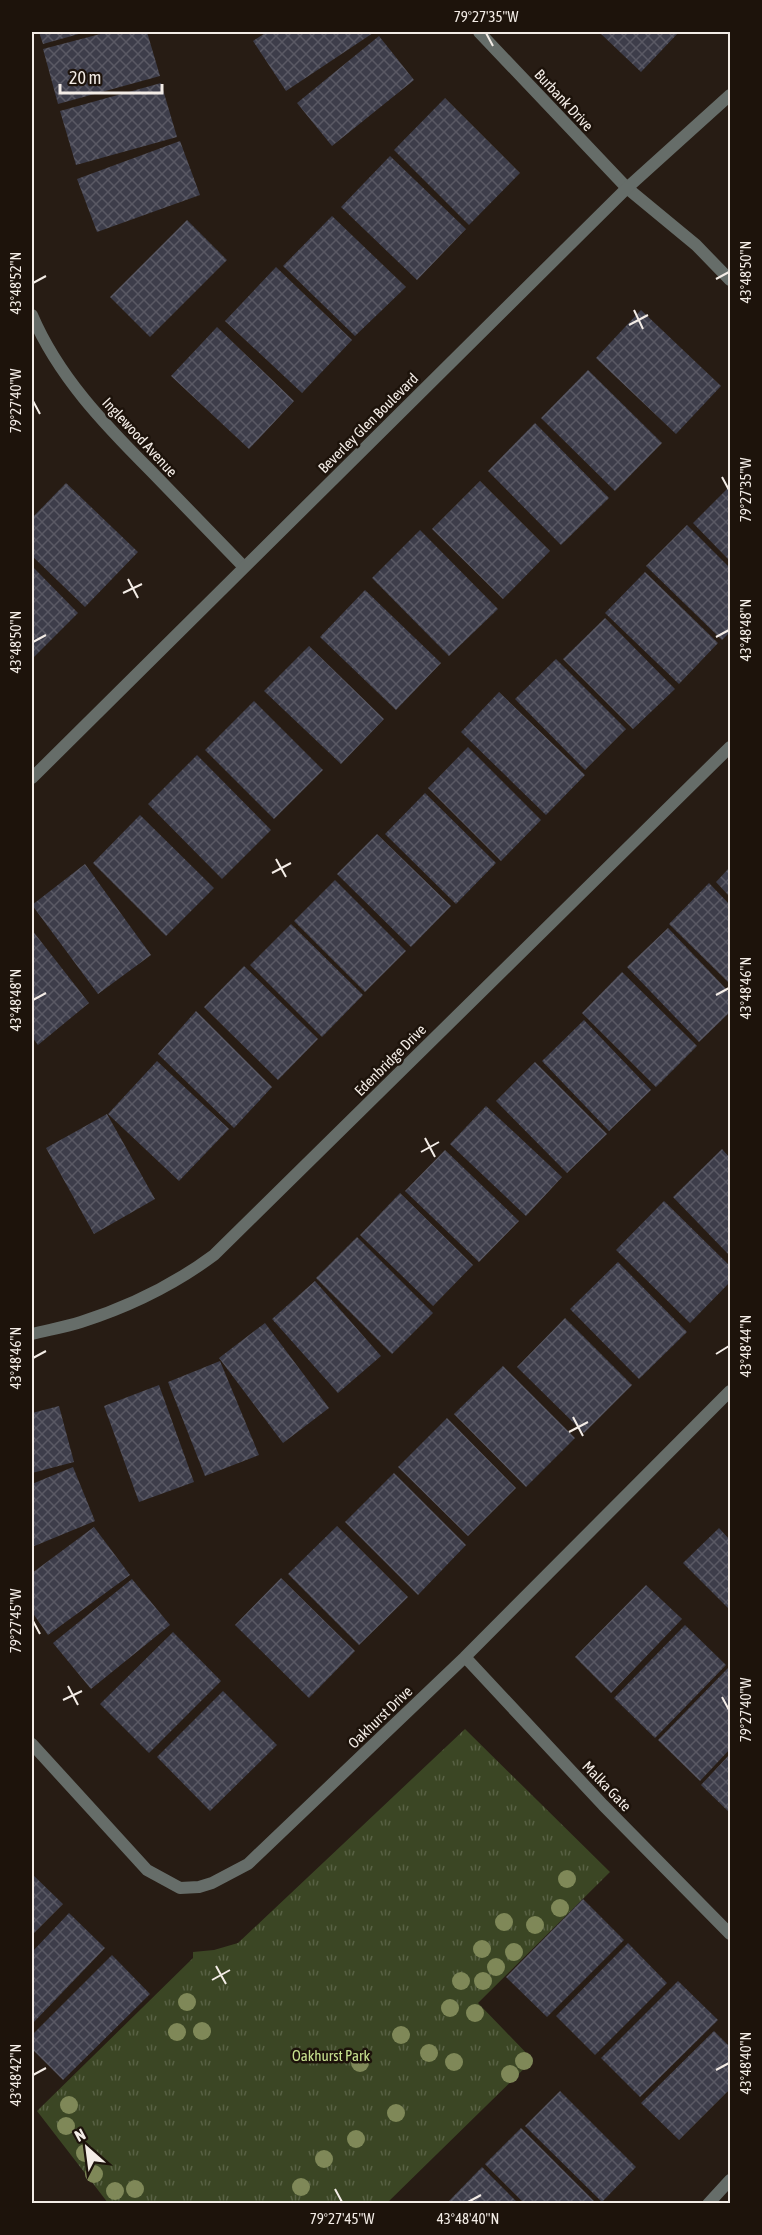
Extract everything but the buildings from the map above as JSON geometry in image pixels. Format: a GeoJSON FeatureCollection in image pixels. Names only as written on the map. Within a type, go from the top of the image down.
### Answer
{"type":"FeatureCollection","features":[{"type":"Feature","properties":{"kind":"street","name":"Burbank Drive"},"geometry":{"type":"LineString","coordinates":[[479,32],[627,188]]}},
{"type":"Feature","properties":{"kind":"street","name":"Beverley Glen Boulevard"},"geometry":{"type":"LineString","coordinates":[[32,777],[627,188],[730,95]]}},
{"type":"Feature","properties":{"kind":"street"},"geometry":{"type":"LineString","coordinates":[[627,188],[696,245],[730,280]]}},
{"type":"Feature","properties":{"kind":"street","name":"Inglewood Avenue"},"geometry":{"type":"LineString","coordinates":[[32,315],[39,332],[69,380],[101,421],[244,567]]}},
{"type":"Feature","properties":{"kind":"street","name":"Edenbridge Drive"},"geometry":{"type":"LineString","coordinates":[[32,1334],[81,1322],[144,1297],[189,1273],[214,1255],[730,747]]}},
{"type":"Feature","properties":{"kind":"street","name":"Oakhurst Drive"},"geometry":{"type":"LineString","coordinates":[[32,1744],[147,1870],[180,1888],[199,1887],[212,1883],[248,1864],[465,1657],[730,1391]]}},
{"type":"Feature","properties":{"kind":"street","name":"Malka Gate"},"geometry":{"type":"LineString","coordinates":[[465,1657],[603,1805],[730,1934]]}},
{"type":"Feature","properties":{"kind":"street"},"geometry":{"type":"LineString","coordinates":[[708,2204],[730,2180]]}},
{"type":"Feature","properties":{"kind":"green space","name":"Oakhurst Park"},"geometry":{"type":"Polygon","coordinates":[[[465,1729],[610,1872],[478,2003],[533,2060],[387,2203],[108,2203],[37,2111],[193,1958],[193,1952],[214,1950],[238,1943],[465,1729]]]}}]}
